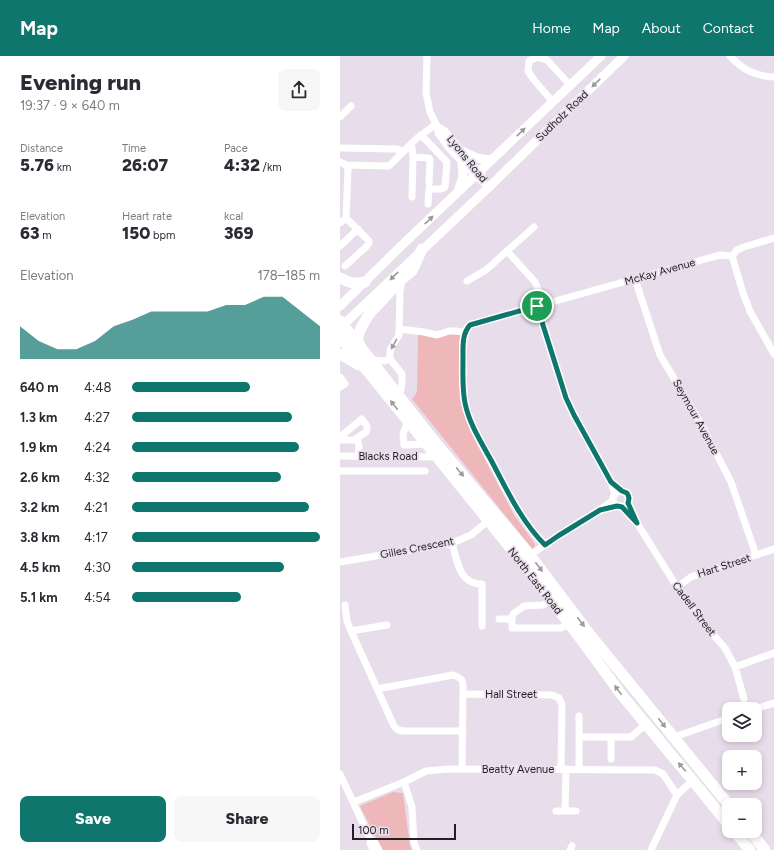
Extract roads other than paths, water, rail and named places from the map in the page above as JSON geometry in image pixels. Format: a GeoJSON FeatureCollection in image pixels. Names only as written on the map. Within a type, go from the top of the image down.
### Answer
{"type":"FeatureCollection","features":[{"type":"Feature","properties":{"kind":"highway"},"geometry":{"type":"LineString","coordinates":[[361,347],[358,342],[358,336],[369,314],[402,279],[412,271],[422,249]]}},
{"type":"Feature","properties":{"kind":"highway"},"geometry":{"type":"LineString","coordinates":[[340,278],[350,282],[365,282]]}},
{"type":"Feature","properties":{"kind":"highway","name":"North East Road"},"geometry":{"type":"LineString","coordinates":[[341,325],[361,347],[369,365],[408,421],[488,521],[525,558],[551,600],[621,694],[722,816]]}},
{"type":"Feature","properties":{"kind":"highway","name":"North East Road"},"geometry":{"type":"LineString","coordinates":[[340,337],[398,394],[525,558],[723,798]]}},
{"type":"Feature","properties":{"kind":"highway"},"geometry":{"type":"LineString","coordinates":[[340,354],[369,365]]}},
{"type":"Feature","properties":{"kind":"highway"},"geometry":{"type":"LineString","coordinates":[[660,742],[674,737]]}},
{"type":"Feature","properties":{"kind":"highway"},"geometry":{"type":"LineString","coordinates":[[740,838],[750,850]]}},
{"type":"Feature","properties":{"kind":"highway"},"geometry":{"type":"LineString","coordinates":[[756,838],[765,850]]}},
{"type":"Feature","properties":{"kind":"main road","name":"Sudholz Road"},"geometry":{"type":"LineString","coordinates":[[340,306],[416,228],[457,193],[601,56]]}},
{"type":"Feature","properties":{"kind":"main road","name":"Sudholz Road"},"geometry":{"type":"LineString","coordinates":[[341,325],[501,176],[624,56]]}},
{"type":"Feature","properties":{"kind":"main road"},"geometry":{"type":"LineString","coordinates":[[462,151],[480,159],[493,159]]}},
{"type":"Feature","properties":{"kind":"main road"},"geometry":{"type":"LineString","coordinates":[[462,162],[463,177],[457,193],[471,204]]}},
{"type":"Feature","properties":{"kind":"street","name":"Lyons Road"},"geometry":{"type":"LineString","coordinates":[[427,56],[426,94],[430,112],[438,133],[462,162],[477,174],[489,187]]}},
{"type":"Feature","properties":{"kind":"street"},"geometry":{"type":"LineString","coordinates":[[730,56],[744,69],[762,76],[774,77]]}},
{"type":"Feature","properties":{"kind":"street"},"geometry":{"type":"LineString","coordinates":[[553,102],[534,80],[528,70],[529,61],[537,57],[547,60],[570,85]]}},
{"type":"Feature","properties":{"kind":"street"},"geometry":{"type":"LineString","coordinates":[[340,117],[352,106]]}},
{"type":"Feature","properties":{"kind":"street","name":"Lyons Road"},"geometry":{"type":"LineString","coordinates":[[436,125],[444,131],[462,151],[477,174]]}},
{"type":"Feature","properties":{"kind":"street"},"geometry":{"type":"LineString","coordinates":[[343,163],[389,166],[421,135],[436,125]]}},
{"type":"Feature","properties":{"kind":"street"},"geometry":{"type":"LineString","coordinates":[[421,135],[447,162],[445,187],[441,189],[429,189],[428,204]]}},
{"type":"Feature","properties":{"kind":"street"},"geometry":{"type":"LineString","coordinates":[[410,145],[412,148],[413,157],[412,197]]}},
{"type":"Feature","properties":{"kind":"street"},"geometry":{"type":"LineString","coordinates":[[340,148],[396,149],[403,152]]}},
{"type":"Feature","properties":{"kind":"street"},"geometry":{"type":"LineString","coordinates":[[413,157],[428,158],[430,160],[429,183]]}},
{"type":"Feature","properties":{"kind":"street"},"geometry":{"type":"LineString","coordinates":[[340,224],[346,218],[348,169],[343,163]]}},
{"type":"Feature","properties":{"kind":"street"},"geometry":{"type":"LineString","coordinates":[[345,266],[369,243],[367,238],[346,218]]}},
{"type":"Feature","properties":{"kind":"street"},"geometry":{"type":"LineString","coordinates":[[467,281],[486,270],[534,227]]}},
{"type":"Feature","properties":{"kind":"street"},"geometry":{"type":"LineString","coordinates":[[340,246],[358,229]]}},
{"type":"Feature","properties":{"kind":"street","name":"McKay Avenue"},"geometry":{"type":"LineString","coordinates":[[466,332],[470,325],[720,255],[732,256],[737,250],[744,247],[774,238]]}},
{"type":"Feature","properties":{"kind":"street","name":"Cadell Street"},"geometry":{"type":"LineString","coordinates":[[507,251],[535,282],[566,398],[574,415],[620,500],[637,523],[677,587],[709,630],[725,648],[735,667],[744,699]]}},
{"type":"Feature","properties":{"kind":"street"},"geometry":{"type":"LineString","coordinates":[[732,256],[750,311],[774,354]]}},
{"type":"Feature","properties":{"kind":"street"},"geometry":{"type":"LineString","coordinates":[[398,394],[401,389],[402,374],[390,359],[390,352],[399,335],[400,292],[402,279]]}},
{"type":"Feature","properties":{"kind":"street","name":"Seymour Avenue"},"geometry":{"type":"LineString","coordinates":[[635,279],[660,355],[700,422],[731,482],[756,555]]}},
{"type":"Feature","properties":{"kind":"street"},"geometry":{"type":"LineString","coordinates":[[399,329],[436,335],[449,331],[466,332],[464,341],[463,386],[465,402],[471,422],[520,514],[535,535],[545,545]]}},
{"type":"Feature","properties":{"kind":"street"},"geometry":{"type":"LineString","coordinates":[[369,365],[390,359]]}},
{"type":"Feature","properties":{"kind":"street"},"geometry":{"type":"LineString","coordinates":[[340,377],[345,384],[340,387]]}},
{"type":"Feature","properties":{"kind":"street"},"geometry":{"type":"LineString","coordinates":[[340,437],[362,419],[367,426],[366,432],[357,439],[340,440]]}},
{"type":"Feature","properties":{"kind":"street"},"geometry":{"type":"LineString","coordinates":[[408,421],[403,434],[404,445],[426,444]]}},
{"type":"Feature","properties":{"kind":"street"},"geometry":{"type":"LineString","coordinates":[[357,439],[359,446],[358,456]]}},
{"type":"Feature","properties":{"kind":"street","name":"Blacks Road"},"geometry":{"type":"LineString","coordinates":[[340,456],[436,457]]}},
{"type":"Feature","properties":{"kind":"street"},"geometry":{"type":"LineString","coordinates":[[378,456],[379,471]]}},
{"type":"Feature","properties":{"kind":"street","name":"Blacks Road"},"geometry":{"type":"LineString","coordinates":[[340,471],[425,472]]}},
{"type":"Feature","properties":{"kind":"street"},"geometry":{"type":"LineString","coordinates":[[525,558],[600,510],[620,500]]}},
{"type":"Feature","properties":{"kind":"street","name":"Gilles Crescent"},"geometry":{"type":"LineString","coordinates":[[340,562],[452,543],[471,535],[488,521]]}},
{"type":"Feature","properties":{"kind":"street"},"geometry":{"type":"LineString","coordinates":[[452,543],[462,574],[466,579],[475,584],[482,584],[482,626]]}},
{"type":"Feature","properties":{"kind":"street","name":"Hart Street"},"geometry":{"type":"LineString","coordinates":[[677,587],[691,577],[774,549]]}},
{"type":"Feature","properties":{"kind":"street"},"geometry":{"type":"LineString","coordinates":[[551,600],[543,605],[524,606],[513,614],[512,628],[561,628],[569,624]]}},
{"type":"Feature","properties":{"kind":"street"},"geometry":{"type":"LineString","coordinates":[[345,605],[347,621],[351,631],[394,726],[398,730],[403,731],[463,731]]}},
{"type":"Feature","properties":{"kind":"street"},"geometry":{"type":"LineString","coordinates":[[499,619],[512,619]]}},
{"type":"Feature","properties":{"kind":"street"},"geometry":{"type":"LineString","coordinates":[[351,631],[387,625]]}},
{"type":"Feature","properties":{"kind":"street"},"geometry":{"type":"LineString","coordinates":[[735,667],[774,653]]}},
{"type":"Feature","properties":{"kind":"street"},"geometry":{"type":"LineString","coordinates":[[377,689],[453,675],[460,678],[463,682],[462,769]]}},
{"type":"Feature","properties":{"kind":"street","name":"Hall Street"},"geometry":{"type":"LineString","coordinates":[[463,694],[552,695],[559,698],[562,705],[564,769]]}},
{"type":"Feature","properties":{"kind":"street"},"geometry":{"type":"LineString","coordinates":[[762,707],[774,703]]}},
{"type":"Feature","properties":{"kind":"street"},"geometry":{"type":"LineString","coordinates":[[579,716],[579,769]]}},
{"type":"Feature","properties":{"kind":"street"},"geometry":{"type":"LineString","coordinates":[[674,737],[722,720]]}},
{"type":"Feature","properties":{"kind":"street"},"geometry":{"type":"LineString","coordinates":[[579,737],[632,737],[646,724]]}},
{"type":"Feature","properties":{"kind":"street"},"geometry":{"type":"LineString","coordinates":[[611,737],[611,759]]}},
{"type":"Feature","properties":{"kind":"street","name":"Beatty Avenue"},"geometry":{"type":"LineString","coordinates":[[354,802],[404,782],[426,771],[450,769],[655,770],[663,774],[677,795]]}},
{"type":"Feature","properties":{"kind":"street"},"geometry":{"type":"LineString","coordinates":[[564,769],[565,811]]}},
{"type":"Feature","properties":{"kind":"street"},"geometry":{"type":"LineString","coordinates":[[340,774],[343,786],[354,802],[371,841],[370,843],[373,850]]}},
{"type":"Feature","properties":{"kind":"street"},"geometry":{"type":"LineString","coordinates":[[651,850],[677,795],[694,781]]}},
{"type":"Feature","properties":{"kind":"street"},"geometry":{"type":"LineString","coordinates":[[404,782],[412,807],[414,842],[418,850]]}},
{"type":"Feature","properties":{"kind":"street"},"geometry":{"type":"LineString","coordinates":[[556,811],[576,811]]}},
{"type":"Feature","properties":{"kind":"street"},"geometry":{"type":"LineString","coordinates":[[371,841],[374,842],[379,850]]}}]}
